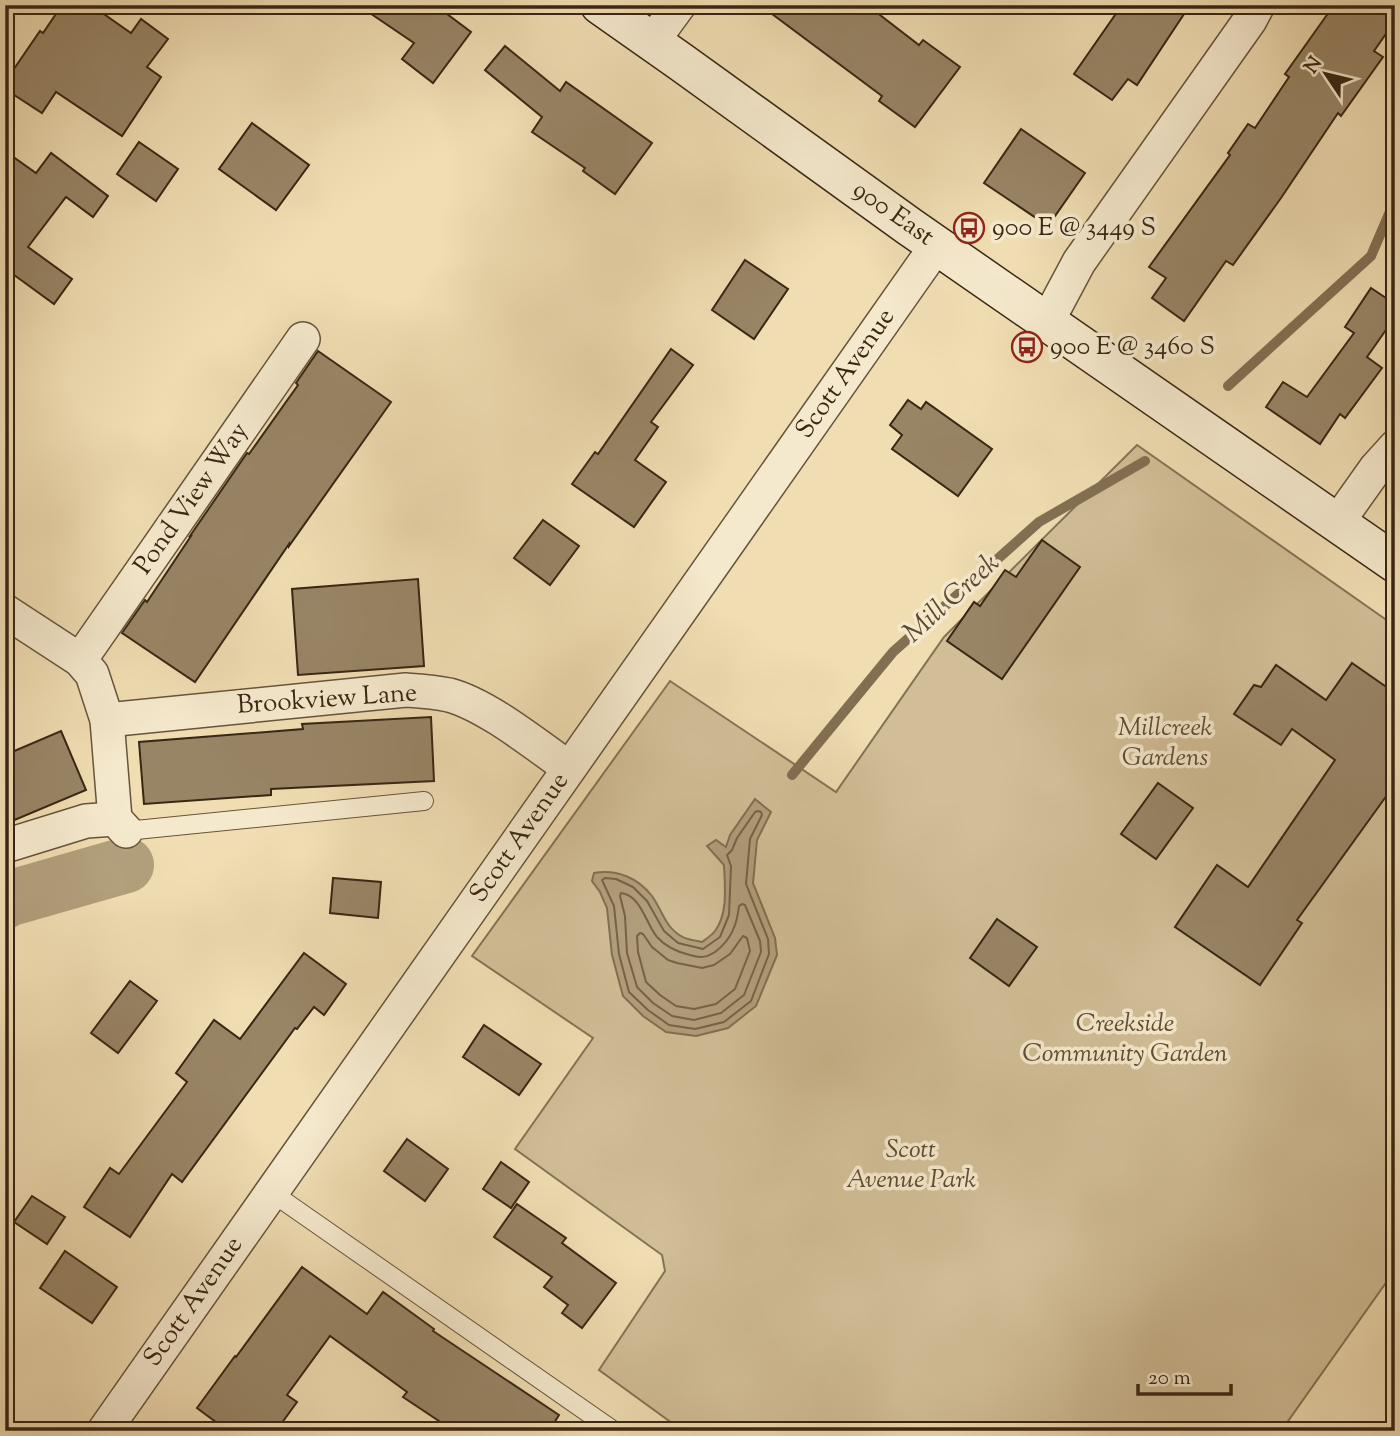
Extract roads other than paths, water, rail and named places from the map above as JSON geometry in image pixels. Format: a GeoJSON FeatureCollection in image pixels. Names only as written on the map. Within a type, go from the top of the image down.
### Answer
{"type":"FeatureCollection","features":[{"type":"Feature","properties":{"kind":"main road","name":"900 East"},"geometry":{"type":"LineString","coordinates":[[600,5],[937,245],[1395,564]]}},
{"type":"Feature","properties":{"kind":"street"},"geometry":{"type":"LineString","coordinates":[[652,42],[679,5]]}},
{"type":"Feature","properties":{"kind":"street"},"geometry":{"type":"LineString","coordinates":[[1047,322],[1079,262],[1258,5]]}},
{"type":"Feature","properties":{"kind":"street","name":"Scott Avenue"},"geometry":{"type":"LineString","coordinates":[[104,1431],[937,245]]}},
{"type":"Feature","properties":{"kind":"street","name":"Pond View Way"},"geometry":{"type":"LineString","coordinates":[[80,660],[303,339]]}},
{"type":"Feature","properties":{"kind":"street"},"geometry":{"type":"LineString","coordinates":[[1337,523],[1376,468],[1395,447]]}},
{"type":"Feature","properties":{"kind":"street"},"geometry":{"type":"LineString","coordinates":[[5,611],[80,660],[92,674],[107,720],[121,825],[86,821],[5,846]]}},
{"type":"Feature","properties":{"kind":"street","name":"Brookview Lane"},"geometry":{"type":"LineString","coordinates":[[107,720],[405,690],[431,692],[450,695],[472,704],[569,768]]}},
{"type":"Feature","properties":{"kind":"lane"},"geometry":{"type":"LineString","coordinates":[[121,825],[424,801]]}},
{"type":"Feature","properties":{"kind":"lane"},"geometry":{"type":"LineString","coordinates":[[271,1192],[614,1431]]}},
{"type":"Feature","properties":{"kind":"water"},"geometry":{"type":"Polygon","coordinates":[[[755,799],[771,812],[757,840],[753,883],[775,938],[777,955],[756,1006],[728,1028],[696,1036],[666,1032],[643,1016],[623,996],[612,955],[607,908],[592,881],[594,873],[611,872],[634,880],[652,896],[667,923],[676,932],[685,938],[702,942],[719,924],[725,900],[724,865],[707,846],[716,840],[726,847],[730,835],[755,799]]]}},
{"type":"Feature","properties":{"kind":"waterway","name":"Mill Creek"},"geometry":{"type":"LineString","coordinates":[[1228,386],[1371,256],[1395,200]]}},
{"type":"Feature","properties":{"kind":"waterway","name":"Mill Creek"},"geometry":{"type":"LineString","coordinates":[[792,775],[893,652],[1039,522],[1145,461]]}},
{"type":"Feature","properties":{"kind":"waterway","name":"Mill Creek"},"geometry":{"type":"LineString","coordinates":[[5,901],[126,865]]}},
{"type":"Feature","properties":{"kind":"place","name":"900 E @ 3449 S"},"geometry":{"type":"Point","coordinates":[969,228]}},
{"type":"Feature","properties":{"kind":"place","name":"900 E @ 3460 S"},"geometry":{"type":"Point","coordinates":[1027,347]}},
{"type":"Feature","properties":{"kind":"park label","name":"Millcreek Gardens"},"geometry":{"type":"Point","coordinates":[1165,743]}},
{"type":"Feature","properties":{"kind":"park label","name":"Creekside Community Garden"},"geometry":{"type":"Point","coordinates":[1125,1039]}},
{"type":"Feature","properties":{"kind":"park label","name":"Scott Avenue Park"},"geometry":{"type":"Point","coordinates":[911,1165]}}]}
